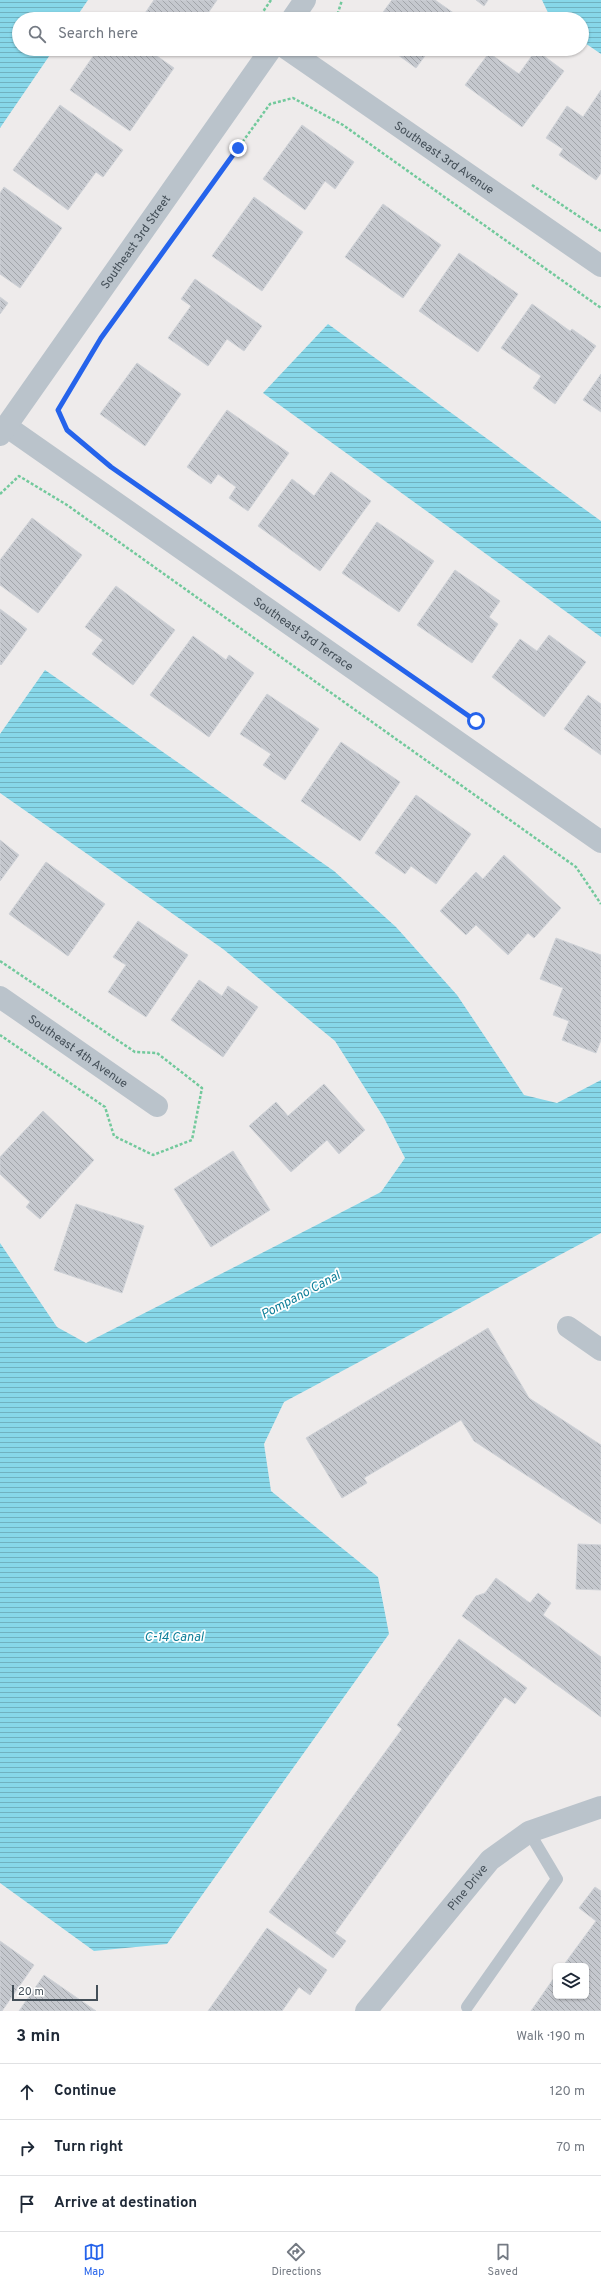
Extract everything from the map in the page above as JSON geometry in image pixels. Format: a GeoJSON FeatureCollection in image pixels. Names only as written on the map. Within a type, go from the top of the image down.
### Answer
{"type":"FeatureCollection","features":[{"type":"Feature","properties":{"kind":"street"},"geometry":{"type":"LineString","coordinates":[[297,12],[305,0]]}},
{"type":"Feature","properties":{"kind":"street","name":"Southeast 3rd Street"},"geometry":{"type":"LineString","coordinates":[[3,431],[266,56]]}},
{"type":"Feature","properties":{"kind":"street","name":"Southeast 3rd Avenue"},"geometry":{"type":"LineString","coordinates":[[297,56],[601,266]]}},
{"type":"Feature","properties":{"kind":"street","name":"Southeast 3rd Terrace"},"geometry":{"type":"LineString","coordinates":[[3,431],[601,842]]}},
{"type":"Feature","properties":{"kind":"street","name":"Southeast 4th Avenue"},"geometry":{"type":"LineString","coordinates":[[0,997],[157,1106]]}},
{"type":"Feature","properties":{"kind":"street"},"geometry":{"type":"LineString","coordinates":[[568,1327],[601,1350]]}},
{"type":"Feature","properties":{"kind":"street","name":"Pine Drive"},"geometry":{"type":"LineString","coordinates":[[366,2011],[490,1860],[529,1832],[601,1807]]}},
{"type":"Feature","properties":{"kind":"lane"},"geometry":{"type":"LineString","coordinates":[[467,2007],[556,1879],[529,1832]]}},
{"type":"Feature","properties":{"kind":"path"},"geometry":{"type":"LineString","coordinates":[[263,12],[271,0]]}},
{"type":"Feature","properties":{"kind":"path"},"geometry":{"type":"LineString","coordinates":[[338,12],[342,0]]}},
{"type":"Feature","properties":{"kind":"path"},"geometry":{"type":"LineString","coordinates":[[169,243],[270,104],[293,98],[343,125],[601,308]]}},
{"type":"Feature","properties":{"kind":"path"},"geometry":{"type":"LineString","coordinates":[[96,346],[58,410],[67,430],[106,462]]}},
{"type":"Feature","properties":{"kind":"path"},"geometry":{"type":"LineString","coordinates":[[0,494],[19,476],[66,505],[576,867],[601,904]]}},
{"type":"Feature","properties":{"kind":"water"},"geometry":{"type":"Polygon","coordinates":[[[0,0],[88,0],[80,12],[12,12],[12,56],[49,56],[0,128],[0,0]]]}},
{"type":"Feature","properties":{"kind":"water"},"geometry":{"type":"Polygon","coordinates":[[[542,0],[601,0],[601,54],[589,46],[589,12],[548,12],[542,0]]]}},
{"type":"Feature","properties":{"kind":"water"},"geometry":{"type":"Polygon","coordinates":[[[328,324],[601,521],[601,637],[263,393],[328,324]]]}},
{"type":"Feature","properties":{"kind":"water","name":"C-14 Canal"},"geometry":{"type":"Polygon","coordinates":[[[45,670],[334,871],[396,927],[457,995],[524,1095],[557,1103],[601,1080],[601,1233],[284,1402],[264,1444],[271,1491],[378,1577],[389,1634],[167,1944],[94,1951],[0,1883],[0,1243],[57,1327],[86,1343],[381,1192],[405,1158],[384,1118],[335,1041],[223,949],[0,793],[0,734],[45,670]]]}},
{"type":"Feature","properties":{"kind":"building"},"geometry":{"type":"Polygon","coordinates":[[[154,0],[217,0],[209,12],[146,12],[154,0]]]}},
{"type":"Feature","properties":{"kind":"building"},"geometry":{"type":"Polygon","coordinates":[[[392,0],[435,0],[452,12],[383,12],[392,0]]]}},
{"type":"Feature","properties":{"kind":"building"},"geometry":{"type":"Polygon","coordinates":[[[476,0],[488,0],[484,6],[476,0]]]}},
{"type":"Feature","properties":{"kind":"building"},"geometry":{"type":"Polygon","coordinates":[[[93,56],[157,56],[174,68],[130,131],[70,90],[93,56]]]}},
{"type":"Feature","properties":{"kind":"building"},"geometry":{"type":"Polygon","coordinates":[[[400,56],[425,56],[416,68],[400,56]]]}},
{"type":"Feature","properties":{"kind":"building"},"geometry":{"type":"Polygon","coordinates":[[[487,56],[493,56],[519,74],[532,56],[544,56],[564,71],[522,127],[465,85],[487,56]]]}},
{"type":"Feature","properties":{"kind":"building"},"geometry":{"type":"Polygon","coordinates":[[[601,90],[601,173],[596,180],[559,155],[563,149],[546,138],[567,106],[583,117],[601,90]]]}},
{"type":"Feature","properties":{"kind":"building"},"geometry":{"type":"Polygon","coordinates":[[[60,105],[123,150],[103,177],[96,172],[68,210],[13,170],[60,105]]]}},
{"type":"Feature","properties":{"kind":"building"},"geometry":{"type":"Polygon","coordinates":[[[302,125],[354,162],[335,189],[325,181],[305,210],[263,179],[302,125]]]}},
{"type":"Feature","properties":{"kind":"building"},"geometry":{"type":"Polygon","coordinates":[[[4,187],[62,228],[20,288],[0,274],[0,193],[4,187]]]}},
{"type":"Feature","properties":{"kind":"building"},"geometry":{"type":"Polygon","coordinates":[[[254,197],[303,232],[262,291],[212,256],[254,197]]]}},
{"type":"Feature","properties":{"kind":"building"},"geometry":{"type":"Polygon","coordinates":[[[383,204],[441,245],[403,298],[345,257],[383,204]]]}},
{"type":"Feature","properties":{"kind":"building"},"geometry":{"type":"Polygon","coordinates":[[[459,253],[518,294],[478,352],[419,311],[459,253]]]}},
{"type":"Feature","properties":{"kind":"building"},"geometry":{"type":"Polygon","coordinates":[[[195,279],[262,326],[244,351],[227,339],[208,366],[168,338],[191,306],[181,299],[195,279]]]}},
{"type":"Feature","properties":{"kind":"building"},"geometry":{"type":"Polygon","coordinates":[[[0,297],[8,303],[0,314],[0,297]]]}},
{"type":"Feature","properties":{"kind":"building"},"geometry":{"type":"Polygon","coordinates":[[[532,304],[570,331],[572,329],[596,346],[555,404],[533,388],[541,376],[501,348],[532,304]]]}},
{"type":"Feature","properties":{"kind":"building"},"geometry":{"type":"Polygon","coordinates":[[[137,363],[181,394],[145,446],[100,414],[137,363]]]}},
{"type":"Feature","properties":{"kind":"building"},"geometry":{"type":"Polygon","coordinates":[[[601,374],[601,412],[583,400],[601,374]]]}},
{"type":"Feature","properties":{"kind":"building"},"geometry":{"type":"Polygon","coordinates":[[[227,410],[289,453],[248,511],[229,498],[236,487],[218,474],[211,484],[187,467],[227,410]]]}},
{"type":"Feature","properties":{"kind":"building"},"geometry":{"type":"Polygon","coordinates":[[[331,472],[371,501],[320,571],[258,526],[292,479],[314,496],[331,472]]]}},
{"type":"Feature","properties":{"kind":"building"},"geometry":{"type":"Polygon","coordinates":[[[32,518],[82,555],[38,613],[0,585],[0,560],[32,518]]]}},
{"type":"Feature","properties":{"kind":"building"},"geometry":{"type":"Polygon","coordinates":[[[377,522],[434,561],[399,612],[342,573],[377,522]]]}},
{"type":"Feature","properties":{"kind":"building"},"geometry":{"type":"Polygon","coordinates":[[[455,570],[500,601],[489,617],[498,624],[472,663],[417,625],[455,570]]]}},
{"type":"Feature","properties":{"kind":"building"},"geometry":{"type":"Polygon","coordinates":[[[116,586],[175,630],[133,685],[92,654],[103,640],[85,627],[116,586]]]}},
{"type":"Feature","properties":{"kind":"building"},"geometry":{"type":"Polygon","coordinates":[[[0,609],[27,629],[1,665],[0,664],[0,609]]]}},
{"type":"Feature","properties":{"kind":"building"},"geometry":{"type":"Polygon","coordinates":[[[549,635],[586,662],[544,717],[492,677],[520,639],[537,651],[549,635]]]}},
{"type":"Feature","properties":{"kind":"building"},"geometry":{"type":"Polygon","coordinates":[[[193,636],[226,660],[229,655],[254,673],[209,737],[150,695],[193,636]]]}},
{"type":"Feature","properties":{"kind":"building"},"geometry":{"type":"Polygon","coordinates":[[[267,694],[319,729],[285,780],[263,765],[271,754],[240,734],[267,694]]]}},
{"type":"Feature","properties":{"kind":"building"},"geometry":{"type":"Polygon","coordinates":[[[588,695],[601,704],[601,755],[564,729],[588,695]]]}},
{"type":"Feature","properties":{"kind":"building"},"geometry":{"type":"Polygon","coordinates":[[[341,742],[400,782],[360,841],[301,801],[341,742]]]}},
{"type":"Feature","properties":{"kind":"building"},"geometry":{"type":"Polygon","coordinates":[[[416,795],[471,834],[436,884],[411,866],[405,874],[375,853],[416,795]]]}},
{"type":"Feature","properties":{"kind":"building"},"geometry":{"type":"Polygon","coordinates":[[[0,840],[19,855],[0,881],[0,840]]]}},
{"type":"Feature","properties":{"kind":"building"},"geometry":{"type":"Polygon","coordinates":[[[504,855],[561,908],[534,938],[528,933],[508,955],[476,925],[466,935],[440,911],[476,872],[483,879],[504,855]]]}},
{"type":"Feature","properties":{"kind":"building"},"geometry":{"type":"Polygon","coordinates":[[[46,862],[105,904],[68,956],[9,914],[46,862]]]}},
{"type":"Feature","properties":{"kind":"building"},"geometry":{"type":"Polygon","coordinates":[[[138,921],[188,955],[146,1017],[108,992],[126,965],[113,957],[138,921]]]}},
{"type":"Feature","properties":{"kind":"building"},"geometry":{"type":"Polygon","coordinates":[[[556,938],[601,955],[601,1040],[596,1053],[562,1040],[569,1021],[553,1015],[563,988],[540,979],[556,938]]]}},
{"type":"Feature","properties":{"kind":"building"},"geometry":{"type":"Polygon","coordinates":[[[199,980],[222,996],[228,986],[258,1007],[223,1057],[171,1020],[199,980]]]}},
{"type":"Feature","properties":{"kind":"building"},"geometry":{"type":"Polygon","coordinates":[[[324,1084],[365,1130],[339,1154],[327,1140],[291,1172],[249,1126],[276,1102],[288,1116],[324,1084]]]}},
{"type":"Feature","properties":{"kind":"building"},"geometry":{"type":"Polygon","coordinates":[[[43,1111],[94,1160],[40,1219],[26,1207],[30,1202],[0,1174],[0,1157],[43,1111]]]}},
{"type":"Feature","properties":{"kind":"building"},"geometry":{"type":"Polygon","coordinates":[[[233,1151],[270,1210],[211,1247],[174,1189],[233,1151]]]}},
{"type":"Feature","properties":{"kind":"building"},"geometry":{"type":"Polygon","coordinates":[[[76,1204],[144,1226],[122,1293],[54,1270],[76,1204]]]}},
{"type":"Feature","properties":{"kind":"building"},"geometry":{"type":"Polygon","coordinates":[[[488,1328],[529,1398],[601,1445],[601,1524],[474,1441],[461,1420],[364,1478],[367,1483],[342,1498],[306,1438],[488,1328]]]}},
{"type":"Feature","properties":{"kind":"building"},"geometry":{"type":"Polygon","coordinates":[[[578,1544],[601,1545],[601,1590],[576,1589],[578,1544]]]}},
{"type":"Feature","properties":{"kind":"building"},"geometry":{"type":"Polygon","coordinates":[[[496,1578],[530,1603],[538,1593],[551,1603],[543,1615],[601,1657],[601,1717],[462,1616],[476,1596],[485,1593],[496,1578]]]}},
{"type":"Feature","properties":{"kind":"building"},"geometry":{"type":"Polygon","coordinates":[[[459,1639],[527,1688],[515,1704],[505,1697],[335,1933],[346,1941],[333,1958],[269,1912],[402,1729],[397,1725],[459,1639]]]}},
{"type":"Feature","properties":{"kind":"building"},"geometry":{"type":"Polygon","coordinates":[[[595,1887],[601,1891],[601,2011],[531,2011],[553,1979],[553,1999],[589,1999],[589,1963],[565,1963],[596,1921],[579,1908],[595,1887]]]}},
{"type":"Feature","properties":{"kind":"building"},"geometry":{"type":"Polygon","coordinates":[[[267,1928],[327,1970],[310,1995],[299,1987],[282,2011],[208,2011],[267,1928]]]}},
{"type":"Feature","properties":{"kind":"building"},"geometry":{"type":"Polygon","coordinates":[[[0,1941],[34,1965],[2,2011],[0,2011],[0,1941]]]}},
{"type":"Feature","properties":{"kind":"building"},"geometry":{"type":"Polygon","coordinates":[[[44,1975],[96,2011],[19,2011],[44,1975]]]}},
{"type":"Feature","properties":{"kind":"route"},"geometry":{"type":"LineString","coordinates":[[238,148],[101,338],[58,410],[67,430],[111,467],[476,721]]}},
{"type":"Feature","properties":{"kind":"water label","name":"Pompano Canal"},"geometry":{"type":"Point","coordinates":[300,1294]}}]}
